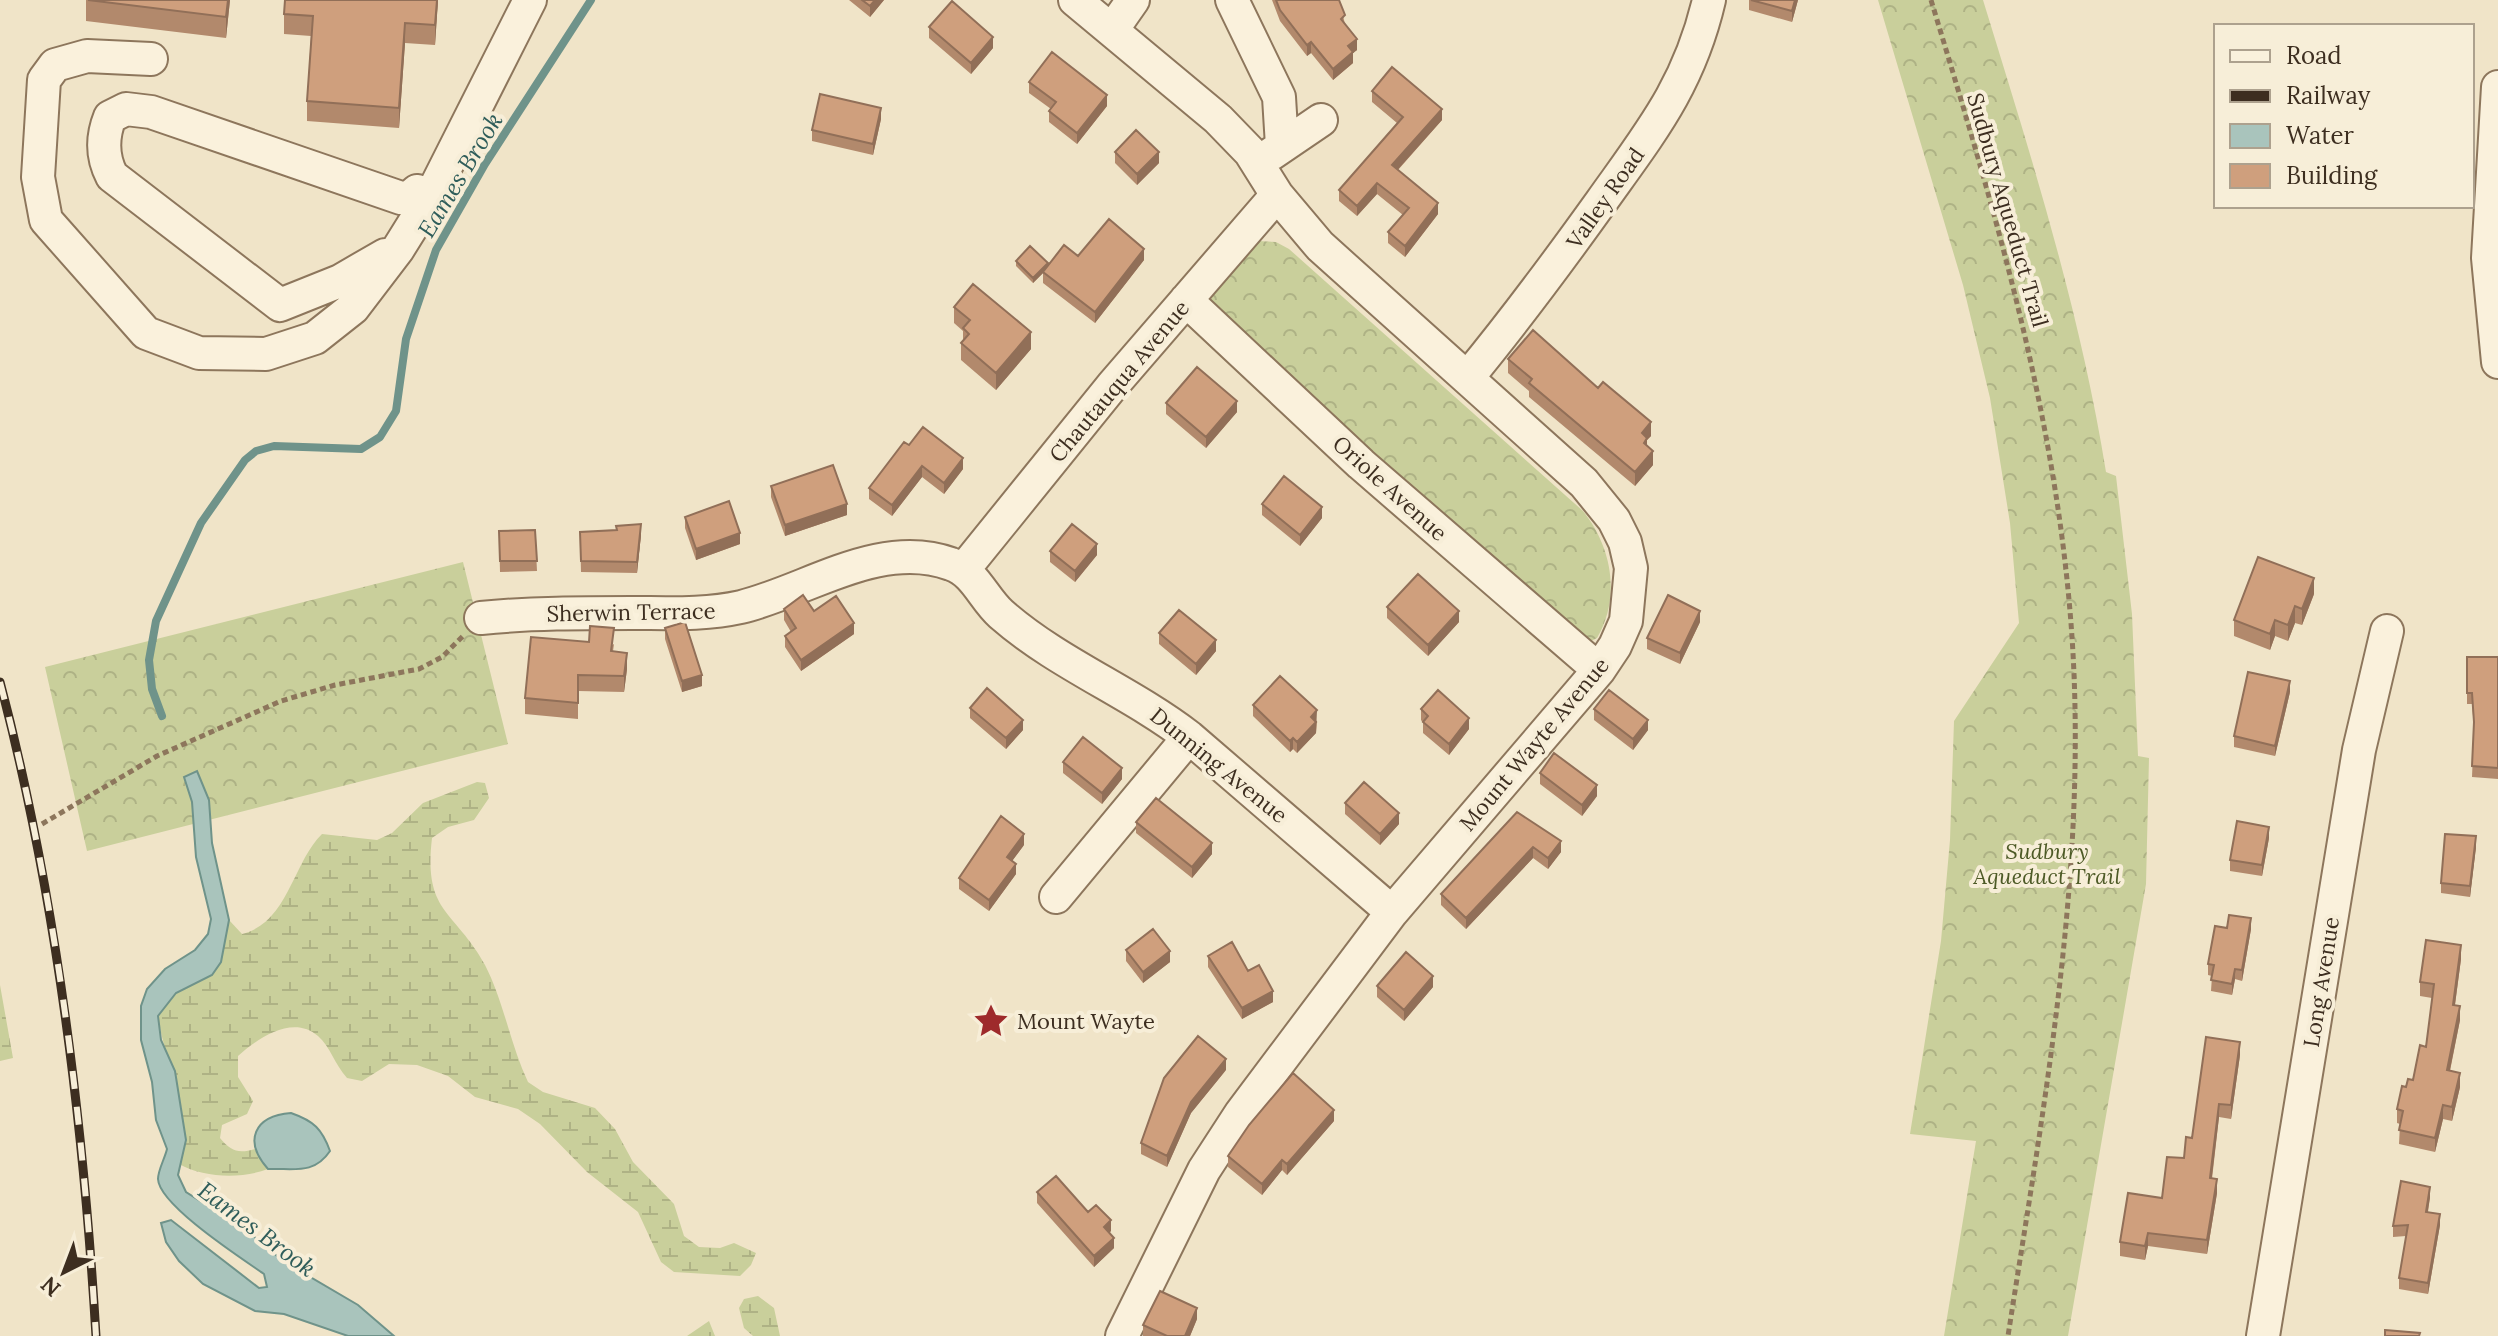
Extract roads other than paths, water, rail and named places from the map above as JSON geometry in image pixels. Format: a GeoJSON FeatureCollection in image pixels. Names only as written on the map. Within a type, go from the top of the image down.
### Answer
{"type":"FeatureCollection","features":[{"type":"Feature","properties":{"kind":"street"},"geometry":{"type":"LineString","coordinates":[[151,59],[87,56],[55,65],[44,80],[38,177],[46,220],[146,333],[199,353],[266,354],[315,338],[353,308],[399,247],[424,194],[530,0]]}},
{"type":"Feature","properties":{"kind":"street","name":"Mount Wayte Avenue"},"geometry":{"type":"LineString","coordinates":[[1075,0],[1210,112],[1270,154],[1277,195],[1320,246],[1584,483],[1614,520],[1625,542],[1631,568],[1626,621],[1599,670],[1392,912],[1222,1140],[1122,1336]]}},
{"type":"Feature","properties":{"kind":"street"},"geometry":{"type":"LineString","coordinates":[[1112,30],[1133,0]]}},
{"type":"Feature","properties":{"kind":"street"},"geometry":{"type":"LineString","coordinates":[[1232,0],[1279,97],[1270,154]]}},
{"type":"Feature","properties":{"kind":"street","name":"Valley Road"},"geometry":{"type":"LineString","coordinates":[[1468,377],[1524,310],[1656,127],[1687,70],[1709,0]]}},
{"type":"Feature","properties":{"kind":"street"},"geometry":{"type":"LineString","coordinates":[[2498,87],[2488,258],[2498,362]]}},
{"type":"Feature","properties":{"kind":"street"},"geometry":{"type":"LineString","coordinates":[[399,247],[340,281],[261,310],[101,187],[86,159],[86,130],[91,114],[104,96],[125,91],[175,104],[424,194]]}},
{"type":"Feature","properties":{"kind":"street"},"geometry":{"type":"LineString","coordinates":[[1270,154],[1321,120]]}},
{"type":"Feature","properties":{"kind":"street","name":"Chautauqua Avenue"},"geometry":{"type":"LineString","coordinates":[[964,569],[1277,195]]}},
{"type":"Feature","properties":{"kind":"street","name":"Oriole Avenue"},"geometry":{"type":"LineString","coordinates":[[1186,300],[1361,464],[1599,670]]}},
{"type":"Feature","properties":{"kind":"street","name":"Sherwin Terrace"},"geometry":{"type":"LineString","coordinates":[[481,618],[716,612],[744,606],[837,572],[905,558],[949,563],[964,569]]}},
{"type":"Feature","properties":{"kind":"street","name":"Dunning Avenue"},"geometry":{"type":"LineString","coordinates":[[964,569],[993,606],[1019,628],[1067,661],[1162,716],[1392,912]]}},
{"type":"Feature","properties":{"kind":"street","name":"Long Avenue"},"geometry":{"type":"LineString","coordinates":[[2263,1336],[2359,750],[2387,631]]}},
{"type":"Feature","properties":{"kind":"street"},"geometry":{"type":"LineString","coordinates":[[1056,897],[1189,737]]}},
{"type":"Feature","properties":{"kind":"water"},"geometry":{"type":"Polygon","coordinates":[[[197,771],[209,800],[212,843],[229,920],[221,962],[212,975],[176,993],[158,1016],[161,1040],[175,1071],[186,1140],[178,1175],[186,1192],[245,1229],[283,1261],[358,1305],[394,1336],[348,1336],[284,1314],[255,1311],[203,1284],[179,1261],[166,1242],[161,1223],[171,1220],[259,1288],[267,1287],[264,1274],[221,1244],[172,1203],[158,1179],[167,1149],[156,1120],[152,1082],[141,1040],[141,1006],[147,989],[165,969],[195,950],[208,934],[211,919],[196,857],[192,802],[184,777],[197,771]]]}},
{"type":"Feature","properties":{"kind":"water"},"geometry":{"type":"Polygon","coordinates":[[[291,1113],[316,1127],[330,1151],[324,1159],[310,1167],[268,1169],[256,1149],[256,1132],[268,1119],[291,1113]]]}},
{"type":"Feature","properties":{"kind":"waterway","name":"Eames Brook"},"geometry":{"type":"LineString","coordinates":[[162,716],[152,689],[149,660],[156,621],[201,523],[245,460],[256,451],[274,446],[361,449],[380,437],[396,411],[406,339],[436,250],[485,164],[591,0]]}},
{"type":"Feature","properties":{"kind":"railway"},"geometry":{"type":"LineString","coordinates":[[0,682],[20,762],[52,925],[75,1089],[96,1336]]}},
{"type":"Feature","properties":{"kind":"place","name":"Mount Wayte"},"geometry":{"type":"Point","coordinates":[991,1021]}},
{"type":"Feature","properties":{"kind":"park label","name":"Sudbury Aqueduct Trail"},"geometry":{"type":"Point","coordinates":[2047,864]}}]}
